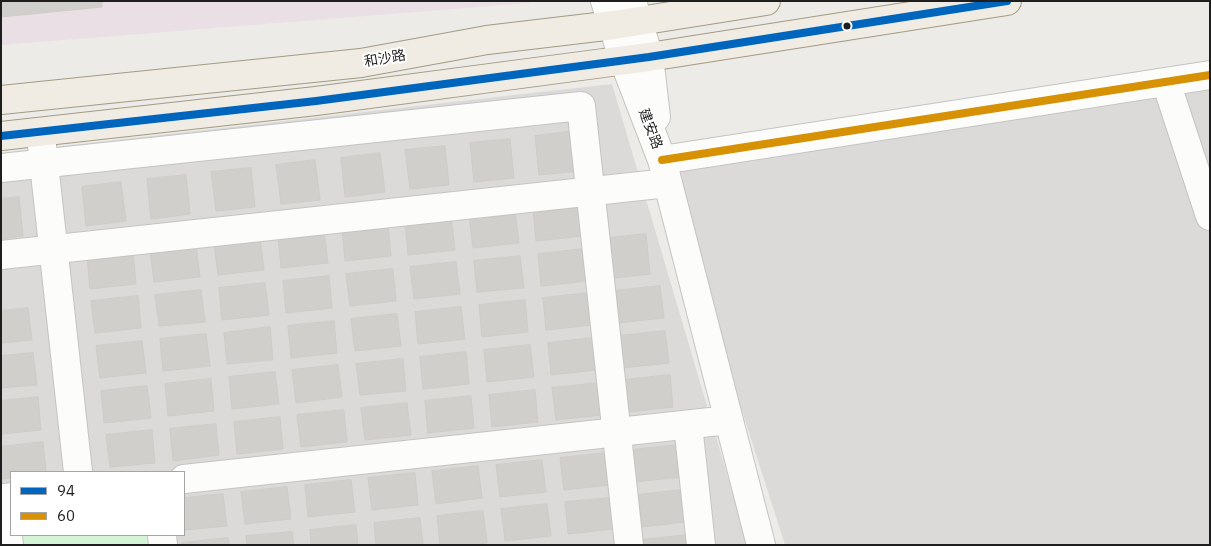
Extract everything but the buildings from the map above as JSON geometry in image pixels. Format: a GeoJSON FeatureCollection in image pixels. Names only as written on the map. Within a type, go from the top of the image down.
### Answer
{"type":"FeatureCollection","features":[{"type":"Feature","properties":{"kind":"main road","name":"和沙路"},"geometry":{"type":"LineString","coordinates":[[1,100],[361,63],[623,12],[766,1]]}},
{"type":"Feature","properties":{"kind":"main road"},"geometry":{"type":"LineString","coordinates":[[1,136],[316,101],[636,59],[1007,1]]}},
{"type":"Feature","properties":{"kind":"street","name":"建安路"},"geometry":{"type":"LineString","coordinates":[[623,12],[761,545]]}},
{"type":"Feature","properties":{"kind":"street"},"geometry":{"type":"LineString","coordinates":[[1,255],[590,192],[665,172],[1210,75]]}},
{"type":"Feature","properties":{"kind":"street"},"geometry":{"type":"LineString","coordinates":[[1166,82],[1210,216]]}},
{"type":"Feature","properties":{"kind":"street"},"geometry":{"type":"LineString","coordinates":[[1,168],[581,106],[629,545]]}},
{"type":"Feature","properties":{"kind":"street"},"geometry":{"type":"LineString","coordinates":[[41,132],[78,471]]}},
{"type":"Feature","properties":{"kind":"street"},"geometry":{"type":"LineString","coordinates":[[185,479],[729,420]]}},
{"type":"Feature","properties":{"kind":"street"},"geometry":{"type":"LineString","coordinates":[[688,425],[701,545]]}},
{"type":"Feature","properties":{"kind":"street"},"geometry":{"type":"LineString","coordinates":[[9,545],[4,498],[10,497]]}},
{"type":"Feature","properties":{"kind":"shaded area"},"geometry":{"type":"Polygon","coordinates":[[[1,1],[531,1],[529,3],[1,45],[1,1]]]}},
{"type":"Feature","properties":{"kind":"shaded area"},"geometry":{"type":"Polygon","coordinates":[[[1210,75],[1210,545],[785,545],[662,160],[1210,75]]]}},
{"type":"Feature","properties":{"kind":"shaded area"},"geometry":{"type":"Polygon","coordinates":[[[612,84],[748,545],[1,545],[1,153],[612,84]]]}},
{"type":"Feature","properties":{"kind":"green space"},"geometry":{"type":"Polygon","coordinates":[[[17,536],[152,536],[153,545],[18,545],[17,536]]]}},
{"type":"Feature","properties":{"kind":"transit line","name":"94"},"geometry":{"type":"LineString","coordinates":[[1,136],[316,101],[649,57],[1007,1]]}},
{"type":"Feature","properties":{"kind":"transit line","name":"60"},"geometry":{"type":"LineString","coordinates":[[662,160],[1210,75]]}}]}
